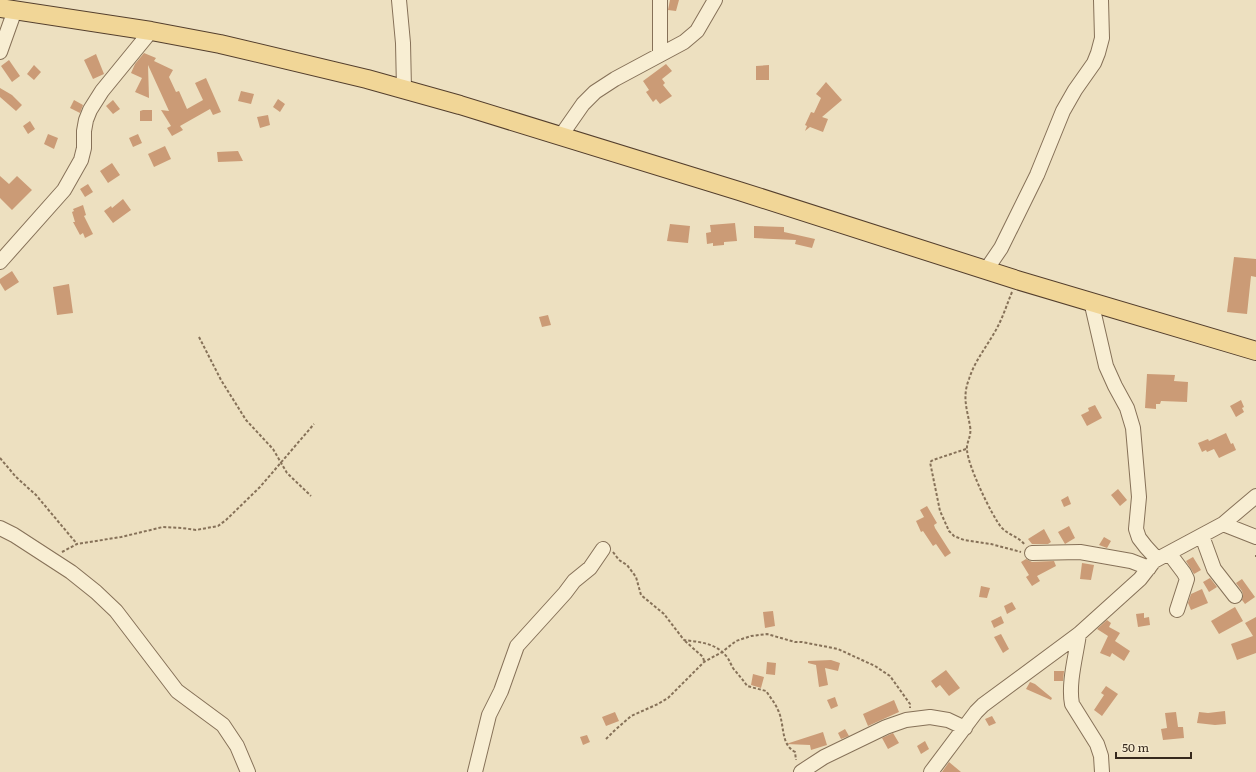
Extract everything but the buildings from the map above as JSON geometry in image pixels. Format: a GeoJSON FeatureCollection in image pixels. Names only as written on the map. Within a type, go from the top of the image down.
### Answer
{"type":"FeatureCollection","features":[{"type":"Feature","properties":{"kind":"main road"},"geometry":{"type":"LineString","coordinates":[[8,9],[151,31],[220,44],[404,89],[1017,280],[1256,351]]}},
{"type":"Feature","properties":{"kind":"street"},"geometry":{"type":"LineString","coordinates":[[399,0],[403,43],[404,89]]}},
{"type":"Feature","properties":{"kind":"street"},"geometry":{"type":"LineString","coordinates":[[660,0],[660,54]]}},
{"type":"Feature","properties":{"kind":"street"},"geometry":{"type":"LineString","coordinates":[[560,137],[583,104],[595,92],[614,79],[684,42],[697,31],[715,0]]}},
{"type":"Feature","properties":{"kind":"street"},"geometry":{"type":"LineString","coordinates":[[986,270],[1001,248],[1037,175],[1063,111],[1075,90],[1094,63],[1102,38],[1101,0]]}},
{"type":"Feature","properties":{"kind":"street"},"geometry":{"type":"LineString","coordinates":[[0,52],[8,9]]}},
{"type":"Feature","properties":{"kind":"street"},"geometry":{"type":"LineString","coordinates":[[0,262],[64,190],[81,160],[84,148],[84,131],[90,110],[102,91],[151,31]]}},
{"type":"Feature","properties":{"kind":"street"},"geometry":{"type":"LineString","coordinates":[[1091,301],[1106,366],[1127,408],[1133,428],[1138,497],[1136,529],[1146,547],[1158,560],[1186,575],[1187,579],[1176,610]]}},
{"type":"Feature","properties":{"kind":"street"},"geometry":{"type":"LineString","coordinates":[[931,772],[976,712],[983,705],[1079,634],[1140,579],[1158,560],[1223,524],[1256,496]]}},
{"type":"Feature","properties":{"kind":"street"},"geometry":{"type":"LineString","coordinates":[[1223,524],[1256,537]]}},
{"type":"Feature","properties":{"kind":"street"},"geometry":{"type":"LineString","coordinates":[[0,528],[14,535],[71,572],[96,592],[116,611],[176,691],[223,725],[237,746],[248,772]]}},
{"type":"Feature","properties":{"kind":"street"},"geometry":{"type":"LineString","coordinates":[[1202,536],[1214,569],[1235,596]]}},
{"type":"Feature","properties":{"kind":"street"},"geometry":{"type":"LineString","coordinates":[[475,772],[490,715],[501,691],[517,646],[566,593],[574,581],[590,568],[603,549]]}},
{"type":"Feature","properties":{"kind":"street"},"geometry":{"type":"LineString","coordinates":[[1032,554],[1080,552],[1132,561],[1158,560]]}},
{"type":"Feature","properties":{"kind":"street"},"geometry":{"type":"LineString","coordinates":[[1079,634],[1070,698],[1072,704],[1097,744],[1101,756],[1102,772]]}},
{"type":"Feature","properties":{"kind":"street"},"geometry":{"type":"LineString","coordinates":[[801,772],[824,757],[880,730],[911,720],[930,717],[948,720],[965,728]]}},
{"type":"Feature","properties":{"kind":"path"},"geometry":{"type":"LineString","coordinates":[[1017,280],[997,328],[968,379],[965,397],[971,433],[966,449],[972,469],[984,497],[998,522],[1004,531],[1018,537],[1032,554]]}},
{"type":"Feature","properties":{"kind":"path"},"geometry":{"type":"LineString","coordinates":[[200,337],[221,380],[246,420],[273,449],[287,474],[311,496]]}},
{"type":"Feature","properties":{"kind":"path"},"geometry":{"type":"LineString","coordinates":[[50,559],[78,544],[121,538],[163,528],[196,530],[218,526],[260,487],[314,424]]}},
{"type":"Feature","properties":{"kind":"path"},"geometry":{"type":"LineString","coordinates":[[966,449],[930,462],[940,511],[948,531],[954,536],[964,540],[991,544],[1032,554]]}},
{"type":"Feature","properties":{"kind":"path"},"geometry":{"type":"LineString","coordinates":[[0,458],[78,544]]}},
{"type":"Feature","properties":{"kind":"path"},"geometry":{"type":"LineString","coordinates":[[603,549],[614,553],[619,560],[628,565],[636,577],[641,595],[664,614],[684,640],[704,657],[704,662]]}},
{"type":"Feature","properties":{"kind":"path"},"geometry":{"type":"LineString","coordinates":[[606,739],[614,730],[631,716],[668,698],[704,662],[722,652],[736,641],[751,636],[767,634],[795,642],[838,649],[874,666],[890,676],[910,704],[911,720]]}},
{"type":"Feature","properties":{"kind":"path"},"geometry":{"type":"LineString","coordinates":[[684,640],[708,643],[728,658],[734,669],[742,677],[746,686],[766,691],[778,709],[783,723],[786,744],[788,748],[795,752],[801,772]]}}]}
